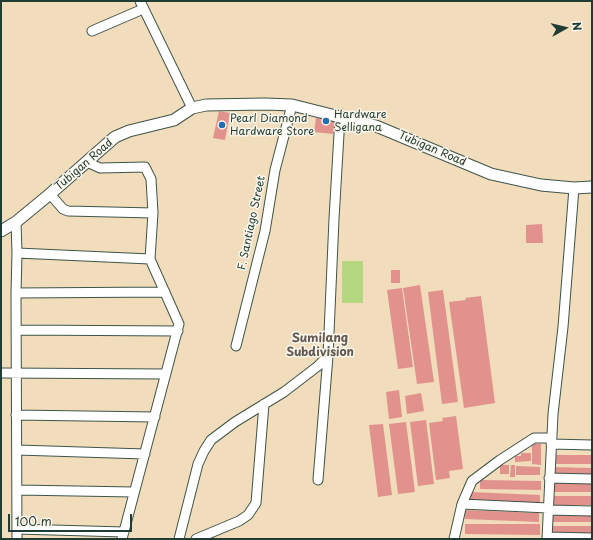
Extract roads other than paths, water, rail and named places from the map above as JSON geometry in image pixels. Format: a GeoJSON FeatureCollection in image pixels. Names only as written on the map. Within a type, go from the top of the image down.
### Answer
{"type":"FeatureCollection","features":[{"type":"Feature","properties":{"kind":"street"},"geometry":{"type":"LineString","coordinates":[[92,31],[142,5],[192,108]]}},
{"type":"Feature","properties":{"kind":"street","name":"Tubigan Road"},"geometry":{"type":"LineString","coordinates":[[1,231],[16,222],[50,194],[115,137],[129,131],[174,120],[192,108],[206,106],[266,104],[292,105],[376,126],[491,174],[541,185],[592,188]]}},
{"type":"Feature","properties":{"kind":"street","name":"F. Santiago Street"},"geometry":{"type":"LineString","coordinates":[[236,346],[261,246],[275,170],[292,105]]}},
{"type":"Feature","properties":{"kind":"street"},"geometry":{"type":"LineString","coordinates":[[318,480],[328,356],[340,117]]}},
{"type":"Feature","properties":{"kind":"street"},"geometry":{"type":"LineString","coordinates":[[17,529],[123,535],[178,331],[179,324],[150,259],[152,213],[151,178],[145,167],[100,168],[87,162]]}},
{"type":"Feature","properties":{"kind":"street"},"geometry":{"type":"LineString","coordinates":[[574,188],[563,327],[551,441],[547,538],[592,538]]}},
{"type":"Feature","properties":{"kind":"street"},"geometry":{"type":"LineString","coordinates":[[50,194],[63,209],[68,211],[152,213]]}},
{"type":"Feature","properties":{"kind":"street"},"geometry":{"type":"LineString","coordinates":[[16,222],[17,539]]}},
{"type":"Feature","properties":{"kind":"street"},"geometry":{"type":"LineString","coordinates":[[17,253],[150,259]]}},
{"type":"Feature","properties":{"kind":"street"},"geometry":{"type":"LineString","coordinates":[[16,293],[165,292]]}},
{"type":"Feature","properties":{"kind":"street"},"geometry":{"type":"LineString","coordinates":[[16,330],[178,331]]}},
{"type":"Feature","properties":{"kind":"street"},"geometry":{"type":"LineString","coordinates":[[179,539],[194,475],[204,451],[211,440],[235,422],[305,376],[328,356]]}},
{"type":"Feature","properties":{"kind":"street"},"geometry":{"type":"LineString","coordinates":[[1,373],[166,374]]}},
{"type":"Feature","properties":{"kind":"street"},"geometry":{"type":"LineString","coordinates":[[196,539],[239,521],[248,515],[256,503],[264,404]]}},
{"type":"Feature","properties":{"kind":"street"},"geometry":{"type":"LineString","coordinates":[[16,415],[155,417]]}},
{"type":"Feature","properties":{"kind":"street"},"geometry":{"type":"LineString","coordinates":[[454,539],[462,504],[472,481],[500,460],[534,438],[592,445]]}},
{"type":"Feature","properties":{"kind":"street"},"geometry":{"type":"LineString","coordinates":[[17,450],[145,454]]}},
{"type":"Feature","properties":{"kind":"street"},"geometry":{"type":"LineString","coordinates":[[549,478],[592,479]]}},
{"type":"Feature","properties":{"kind":"street"},"geometry":{"type":"LineString","coordinates":[[17,490],[134,492]]}},
{"type":"Feature","properties":{"kind":"street"},"geometry":{"type":"LineString","coordinates":[[462,504],[592,511]]}},
{"type":"Feature","properties":{"kind":"place","name":"Hardware Selligana"},"geometry":{"type":"Point","coordinates":[326,121]}},
{"type":"Feature","properties":{"kind":"place","name":"Pearl Diamond Hardware Store"},"geometry":{"type":"Point","coordinates":[222,125]}},
{"type":"Feature","properties":{"kind":"district","name":"Sumilang Subdivision"},"geometry":{"type":"Point","coordinates":[320,346]}}]}
